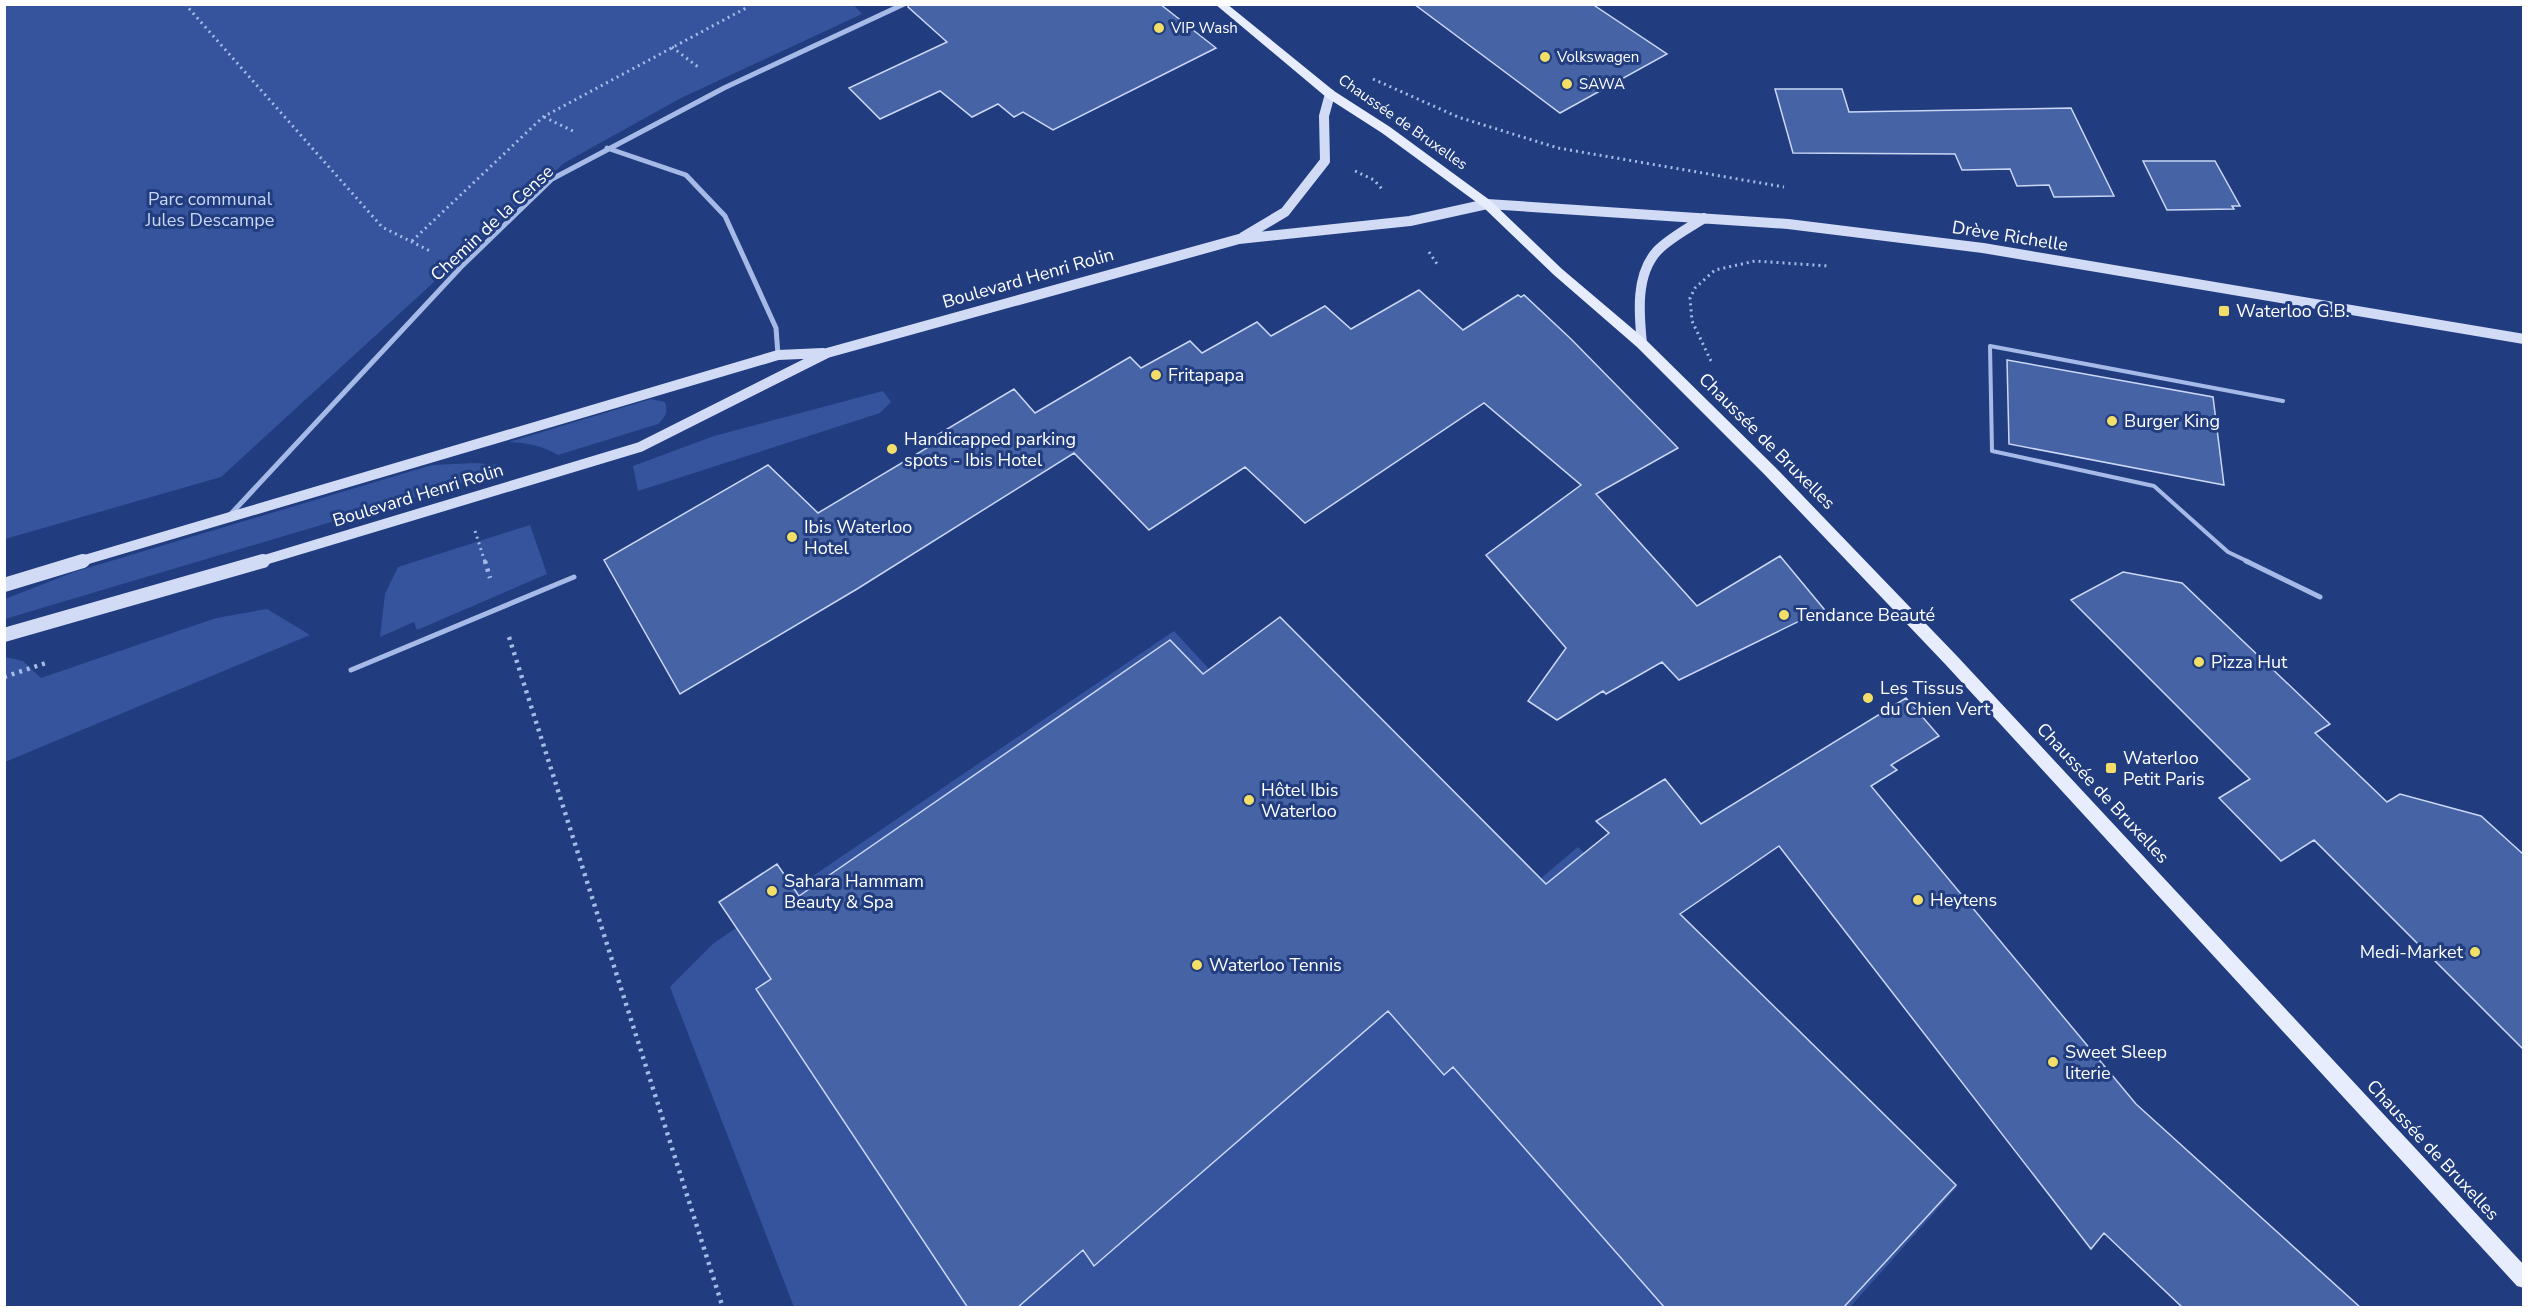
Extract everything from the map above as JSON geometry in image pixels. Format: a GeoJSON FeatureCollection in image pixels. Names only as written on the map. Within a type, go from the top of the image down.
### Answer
{"type":"FeatureCollection","features":[{"type":"Feature","properties":{"kind":"main road","name":"Chaussée de Bruxelles"},"geometry":{"type":"LineString","coordinates":[[1220,4],[1330,94],[1386,130],[1487,204],[1558,272],[1642,344],[1770,471],[1951,660],[2523,1279]]}},
{"type":"Feature","properties":{"kind":"main road","name":"Boulevard Henri Rolin"},"geometry":{"type":"LineString","coordinates":[[1239,239],[1285,212],[1325,160],[1324,116],[1330,94]]}},
{"type":"Feature","properties":{"kind":"main road","name":"Boulevard Henri Rolin"},"geometry":{"type":"LineString","coordinates":[[4,635],[277,557],[640,447],[827,353],[1239,239],[1410,221],[1487,204]]}},
{"type":"Feature","properties":{"kind":"main road","name":"Drève Richelle"},"geometry":{"type":"LineString","coordinates":[[1487,204],[1812,227],[1983,248],[2523,339]]}},
{"type":"Feature","properties":{"kind":"main road"},"geometry":{"type":"LineString","coordinates":[[1642,344],[1638,309],[1647,271],[1658,251],[1704,218]]}},
{"type":"Feature","properties":{"kind":"main road","name":"Boulevard Henri Rolin"},"geometry":{"type":"LineString","coordinates":[[4,585],[228,516],[778,355],[827,353]]}},
{"type":"Feature","properties":{"kind":"street","name":"Chemin de la Cense"},"geometry":{"type":"LineString","coordinates":[[228,516],[461,267],[552,179],[724,88],[904,4]]}},
{"type":"Feature","properties":{"kind":"street"},"geometry":{"type":"LineString","coordinates":[[607,148],[686,175],[725,216],[776,328],[778,355]]}},
{"type":"Feature","properties":{"kind":"lane"},"geometry":{"type":"LineString","coordinates":[[2283,401],[1990,346],[1992,451],[2154,486],[2229,552],[2320,597]]}},
{"type":"Feature","properties":{"kind":"lane"},"geometry":{"type":"LineString","coordinates":[[351,670],[574,577]]}},
{"type":"Feature","properties":{"kind":"path"},"geometry":{"type":"LineString","coordinates":[[185,4],[382,227],[461,267]]}},
{"type":"Feature","properties":{"kind":"path"},"geometry":{"type":"LineString","coordinates":[[412,241],[543,117],[746,8],[747,4]]}},
{"type":"Feature","properties":{"kind":"path"},"geometry":{"type":"LineString","coordinates":[[1363,74],[1458,117],[1558,148],[1791,188]]}},
{"type":"Feature","properties":{"kind":"path"},"geometry":{"type":"LineString","coordinates":[[475,529],[493,586]]}},
{"type":"Feature","properties":{"kind":"path"},"geometry":{"type":"LineString","coordinates":[[507,631],[723,1308]]}},
{"type":"Feature","properties":{"kind":"green space","name":"Parc communal Jules Descampe"},"geometry":{"type":"Polygon","coordinates":[[[853,4],[862,14],[681,98],[564,163],[221,477],[5,539],[5,5],[853,4]]]}},
{"type":"Feature","properties":{"kind":"green space"},"geometry":{"type":"Polygon","coordinates":[[[883,391],[891,402],[880,413],[638,491],[633,466],[714,436],[883,391]]]}},
{"type":"Feature","properties":{"kind":"green space"},"geometry":{"type":"Polygon","coordinates":[[[651,399],[665,402],[666,414],[658,424],[558,455],[534,445],[509,442],[651,399]]]}},
{"type":"Feature","properties":{"kind":"green space"},"geometry":{"type":"Polygon","coordinates":[[[476,463],[497,465],[506,470],[5,619],[5,599],[74,572],[432,465],[476,463]]]}},
{"type":"Feature","properties":{"kind":"green space"},"geometry":{"type":"Polygon","coordinates":[[[530,525],[547,574],[417,630],[414,622],[380,637],[385,594],[398,567],[530,525]]]}},
{"type":"Feature","properties":{"kind":"green space"},"geometry":{"type":"Polygon","coordinates":[[[267,609],[310,635],[5,762],[5,657],[23,661],[41,678],[216,618],[267,609]]]}},
{"type":"Feature","properties":{"kind":"green space","name":"Waterloo Tennis"},"geometry":{"type":"Polygon","coordinates":[[[1174,631],[1210,670],[1539,880],[1578,847],[1654,923],[1958,1186],[1850,1307],[794,1307],[670,987],[714,943],[1174,631]]]}},
{"type":"Feature","properties":{"kind":"building"},"geometry":{"type":"Polygon","coordinates":[[[909,4],[1160,4],[1216,48],[1053,130],[1023,112],[1014,117],[998,104],[972,117],[940,91],[880,119],[849,88],[947,42],[908,7],[909,4]]]}},
{"type":"Feature","properties":{"kind":"building","name":"SAWA"},"geometry":{"type":"Polygon","coordinates":[[[1414,4],[1592,4],[1667,54],[1560,113],[1414,4]]]}},
{"type":"Feature","properties":{"kind":"building"},"geometry":{"type":"Polygon","coordinates":[[[1775,89],[1842,89],[1849,112],[2071,108],[2114,196],[2054,197],[2049,185],[2017,186],[2010,169],[1962,170],[1955,154],[1793,153],[1775,89]]]}},
{"type":"Feature","properties":{"kind":"building"},"geometry":{"type":"Polygon","coordinates":[[[2143,161],[2215,161],[2240,206],[2232,206],[2234,209],[2167,210],[2143,161]]]}},
{"type":"Feature","properties":{"kind":"building"},"geometry":{"type":"Polygon","coordinates":[[[1419,290],[1463,330],[1518,295],[1521,297],[1524,295],[1571,339],[1678,448],[1596,494],[1697,606],[1780,556],[1824,609],[1679,680],[1662,662],[1606,694],[1603,691],[1557,720],[1528,701],[1566,648],[1486,555],[1581,485],[1484,403],[1305,523],[1245,467],[1149,530],[1074,453],[857,589],[680,694],[604,560],[768,465],[818,513],[937,442],[932,438],[1014,389],[1035,413],[1130,357],[1141,368],[1190,341],[1202,353],[1257,322],[1271,336],[1325,306],[1351,329],[1419,290]]]}},
{"type":"Feature","properties":{"kind":"building","name":"Burger King"},"geometry":{"type":"Polygon","coordinates":[[[2007,360],[2213,397],[2224,485],[2009,444],[2007,360]]]}},
{"type":"Feature","properties":{"kind":"building"},"geometry":{"type":"Polygon","coordinates":[[[2123,572],[2182,583],[2330,724],[2315,733],[2387,802],[2400,794],[2481,816],[2523,854],[2523,1049],[2314,840],[2281,861],[2219,798],[2250,779],[2071,600],[2123,572]]]}},
{"type":"Feature","properties":{"kind":"building","name":"Waterloo Tennis"},"geometry":{"type":"Polygon","coordinates":[[[1280,617],[1546,884],[1609,833],[1596,821],[1665,779],[1701,824],[1906,698],[1939,736],[1891,765],[1897,770],[1871,786],[2136,1104],[2361,1308],[2183,1308],[2104,1233],[2091,1249],[1779,846],[1680,914],[1956,1185],[1843,1308],[1665,1308],[1453,1067],[1444,1075],[1388,1011],[1094,1266],[1083,1250],[1017,1308],[968,1308],[756,989],[771,979],[719,902],[777,864],[799,896],[1170,640],[1203,674],[1280,617]]]}},
{"type":"Feature","properties":{"kind":"place","name":"VIP Wash"},"geometry":{"type":"Point","coordinates":[1159,28]}},
{"type":"Feature","properties":{"kind":"place","name":"Volkswagen"},"geometry":{"type":"Point","coordinates":[1545,57]}},
{"type":"Feature","properties":{"kind":"place","name":"SAWA"},"geometry":{"type":"Point","coordinates":[1567,84]}},
{"type":"Feature","properties":{"kind":"place","name":"Waterloo G.B."},"geometry":{"type":"Point","coordinates":[2224,311]}},
{"type":"Feature","properties":{"kind":"place","name":"Fritapapa"},"geometry":{"type":"Point","coordinates":[1156,375]}},
{"type":"Feature","properties":{"kind":"place","name":"Burger King"},"geometry":{"type":"Point","coordinates":[2112,421]}},
{"type":"Feature","properties":{"kind":"place","name":"Handicapped parking spots - Ibis Hotel"},"geometry":{"type":"Point","coordinates":[892,449]}},
{"type":"Feature","properties":{"kind":"place","name":"Ibis Waterloo Hotel"},"geometry":{"type":"Point","coordinates":[792,537]}},
{"type":"Feature","properties":{"kind":"place","name":"Tendance Beauté"},"geometry":{"type":"Point","coordinates":[1784,615]}},
{"type":"Feature","properties":{"kind":"place","name":"Pizza Hut"},"geometry":{"type":"Point","coordinates":[2199,662]}},
{"type":"Feature","properties":{"kind":"place","name":"Les Tissus du Chien Vert"},"geometry":{"type":"Point","coordinates":[1868,698]}},
{"type":"Feature","properties":{"kind":"place","name":"Waterloo Petit Paris"},"geometry":{"type":"Point","coordinates":[2111,768]}},
{"type":"Feature","properties":{"kind":"place","name":"Hôtel Ibis Waterloo"},"geometry":{"type":"Point","coordinates":[1249,800]}},
{"type":"Feature","properties":{"kind":"place","name":"Sahara Hammam Beauty & Spa"},"geometry":{"type":"Point","coordinates":[772,891]}},
{"type":"Feature","properties":{"kind":"place","name":"Heytens"},"geometry":{"type":"Point","coordinates":[1918,900]}},
{"type":"Feature","properties":{"kind":"place","name":"Medi-Market"},"geometry":{"type":"Point","coordinates":[2475,952]}},
{"type":"Feature","properties":{"kind":"place","name":"Waterloo Tennis"},"geometry":{"type":"Point","coordinates":[1197,965]}},
{"type":"Feature","properties":{"kind":"place","name":"Sweet Sleep literie"},"geometry":{"type":"Point","coordinates":[2053,1062]}}]}
